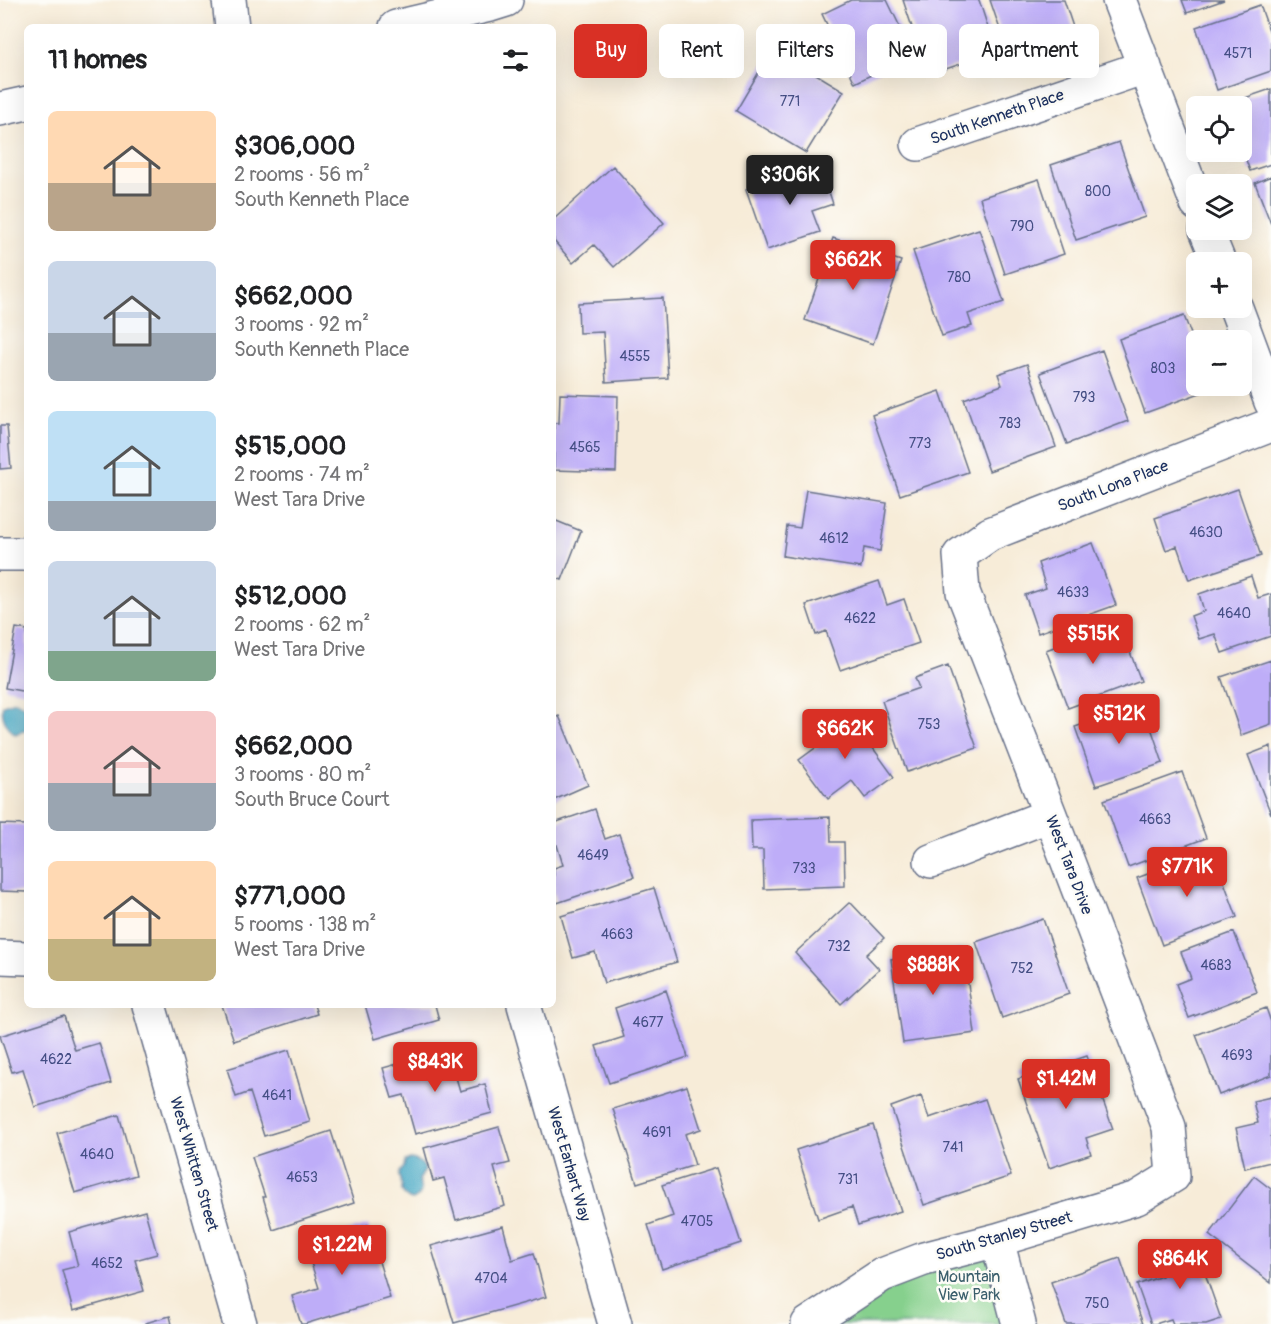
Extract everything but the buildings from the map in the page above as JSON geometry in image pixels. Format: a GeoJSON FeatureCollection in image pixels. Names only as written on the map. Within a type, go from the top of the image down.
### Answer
{"type":"FeatureCollection","features":[{"type":"Feature","properties":{"kind":"street"},"geometry":{"type":"LineString","coordinates":[[229,0],[232,24]]}},
{"type":"Feature","properties":{"kind":"street"},"geometry":{"type":"LineString","coordinates":[[409,24],[506,0]]}},
{"type":"Feature","properties":{"kind":"street"},"geometry":{"type":"LineString","coordinates":[[1119,0],[1186,175]]}},
{"type":"Feature","properties":{"kind":"street","name":"South Kenneth Place"},"geometry":{"type":"LineString","coordinates":[[918,144],[1145,67]]}},
{"type":"Feature","properties":{"kind":"street"},"geometry":{"type":"LineString","coordinates":[[0,109],[24,104]]}},
{"type":"Feature","properties":{"kind":"street"},"geometry":{"type":"LineString","coordinates":[[1240,318],[1271,402]]}},
{"type":"Feature","properties":{"kind":"street","name":"South Lona Place"},"geometry":{"type":"LineString","coordinates":[[960,555],[990,534],[1271,426]]}},
{"type":"Feature","properties":{"kind":"street"},"geometry":{"type":"LineString","coordinates":[[0,554],[24,554]]}},
{"type":"Feature","properties":{"kind":"street","name":"West Tara Drive"},"geometry":{"type":"LineString","coordinates":[[960,555],[963,592],[1169,1127],[1173,1176]]}},
{"type":"Feature","properties":{"kind":"street"},"geometry":{"type":"LineString","coordinates":[[931,861],[1050,815]]}},
{"type":"Feature","properties":{"kind":"street"},"geometry":{"type":"LineString","coordinates":[[0,957],[24,958]]}},
{"type":"Feature","properties":{"kind":"street","name":"West Whitten Street"},"geometry":{"type":"LineString","coordinates":[[150,1008],[240,1324]]}},
{"type":"Feature","properties":{"kind":"street","name":"West Earhart Way"},"geometry":{"type":"LineString","coordinates":[[525,1008],[615,1324]]}},
{"type":"Feature","properties":{"kind":"street","name":"South Stanley Street"},"geometry":{"type":"LineString","coordinates":[[808,1324],[882,1275],[924,1259],[997,1240],[1137,1198],[1173,1176]]}},
{"type":"Feature","properties":{"kind":"street"},"geometry":{"type":"LineString","coordinates":[[997,1240],[1019,1324]]}},
{"type":"Feature","properties":{"kind":"green space","name":"Mountain View Park"},"geometry":{"type":"Polygon","coordinates":[[[997,1240],[1019,1324],[808,1324],[997,1240]]]}},
{"type":"Feature","properties":{"kind":"water"},"geometry":{"type":"Polygon","coordinates":[[[14,701],[24,705],[24,731],[15,734],[9,729],[2,713],[3,705],[14,701]]]}},
{"type":"Feature","properties":{"kind":"water"},"geometry":{"type":"Polygon","coordinates":[[[410,1159],[419,1162],[425,1170],[419,1180],[421,1192],[413,1200],[404,1195],[399,1176],[405,1161],[410,1159]]]}}]}
